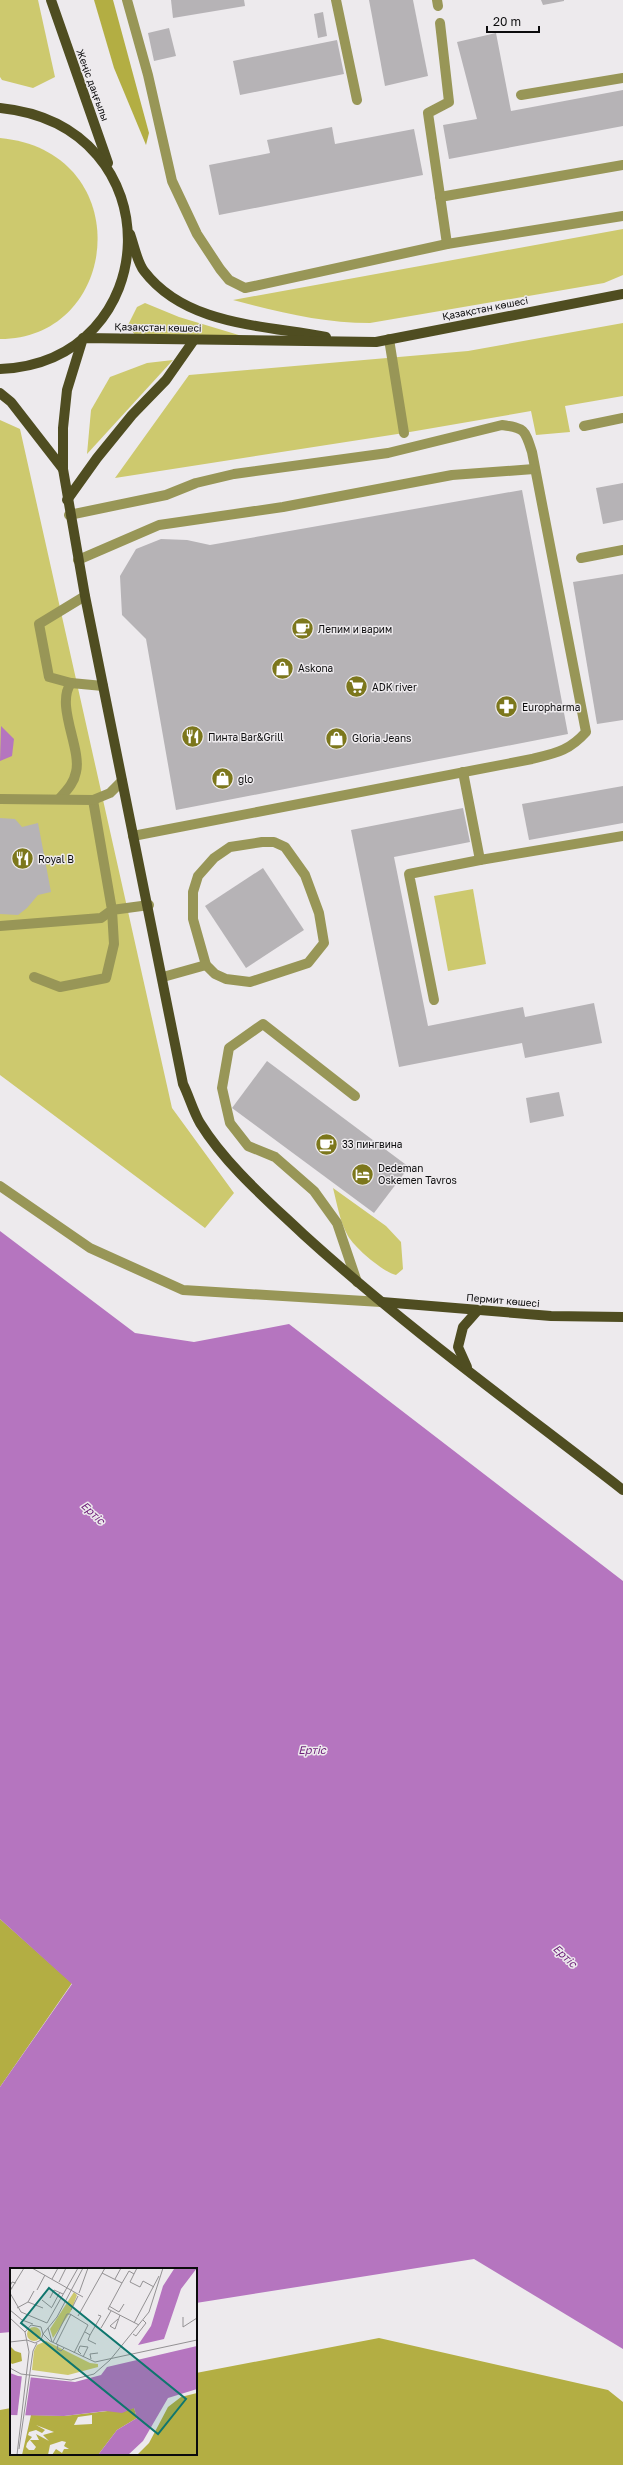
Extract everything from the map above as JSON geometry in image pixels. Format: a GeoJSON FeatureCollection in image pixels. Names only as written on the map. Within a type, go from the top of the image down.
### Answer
{"type":"FeatureCollection","features":[{"type":"Feature","properties":{"kind":"main road","name":"Жеңіс даңғылы"},"geometry":{"type":"LineString","coordinates":[[51,0],[114,178]]}},
{"type":"Feature","properties":{"kind":"main road"},"geometry":{"type":"LineString","coordinates":[[0,108],[23,110],[45,117],[66,127],[96,152],[114,178],[125,208],[128,230],[128,254],[123,278],[113,300],[100,320],[83,338],[63,352],[40,363],[16,368],[0,369]]}},
{"type":"Feature","properties":{"kind":"main road","name":"Қазақстан көшесі"},"geometry":{"type":"LineString","coordinates":[[128,230],[144,270],[169,297],[195,310],[250,325],[351,342]]}},
{"type":"Feature","properties":{"kind":"main road","name":"Қазақстан көшесі"},"geometry":{"type":"LineString","coordinates":[[83,338],[351,342],[389,339],[623,294]]}},
{"type":"Feature","properties":{"kind":"main road"},"geometry":{"type":"LineString","coordinates":[[83,338],[68,390],[63,428],[63,468],[67,500],[133,836],[149,905],[183,1084],[199,1122],[225,1156],[270,1203],[357,1282],[623,1490]]}},
{"type":"Feature","properties":{"kind":"main road"},"geometry":{"type":"LineString","coordinates":[[67,500],[96,458],[132,415],[166,380],[194,340]]}},
{"type":"Feature","properties":{"kind":"main road"},"geometry":{"type":"LineString","coordinates":[[0,393],[11,402],[63,468]]}},
{"type":"Feature","properties":{"kind":"main road","name":"Пермит көшесі"},"geometry":{"type":"LineString","coordinates":[[381,1302],[551,1316],[623,1316]]}},
{"type":"Feature","properties":{"kind":"main road"},"geometry":{"type":"LineString","coordinates":[[467,1369],[458,1347],[463,1327],[478,1310]]}},
{"type":"Feature","properties":{"kind":"street"},"geometry":{"type":"LineString","coordinates":[[127,0],[148,75],[172,182],[197,234],[228,280],[245,288],[447,244],[623,216]]}},
{"type":"Feature","properties":{"kind":"street"},"geometry":{"type":"LineString","coordinates":[[336,0],[357,100]]}},
{"type":"Feature","properties":{"kind":"street"},"geometry":{"type":"LineString","coordinates":[[440,23],[449,102],[428,113],[447,244]]}},
{"type":"Feature","properties":{"kind":"street"},"geometry":{"type":"LineString","coordinates":[[521,95],[623,78]]}},
{"type":"Feature","properties":{"kind":"street"},"geometry":{"type":"LineString","coordinates":[[440,197],[623,165]]}},
{"type":"Feature","properties":{"kind":"street"},"geometry":{"type":"LineString","coordinates":[[389,339],[404,433]]}},
{"type":"Feature","properties":{"kind":"street"},"geometry":{"type":"LineString","coordinates":[[584,426],[623,418]]}},
{"type":"Feature","properties":{"kind":"street"},"geometry":{"type":"LineString","coordinates":[[70,515],[166,496],[196,483],[234,474],[388,453],[502,425],[520,427],[526,434],[532,452],[534,469],[586,732],[574,745],[556,753],[133,836]]}},
{"type":"Feature","properties":{"kind":"street"},"geometry":{"type":"LineString","coordinates":[[78,560],[159,525],[283,507],[452,475],[534,469]]}},
{"type":"Feature","properties":{"kind":"street"},"geometry":{"type":"LineString","coordinates":[[581,558],[623,550]]}},
{"type":"Feature","properties":{"kind":"street"},"geometry":{"type":"LineString","coordinates":[[85,596],[39,624],[49,677],[71,683],[103,686]]}},
{"type":"Feature","properties":{"kind":"street"},"geometry":{"type":"LineString","coordinates":[[60,798],[72,784],[77,770],[65,701],[71,683]]}},
{"type":"Feature","properties":{"kind":"street"},"geometry":{"type":"LineString","coordinates":[[463,772],[480,860]]}},
{"type":"Feature","properties":{"kind":"street"},"geometry":{"type":"LineString","coordinates":[[0,799],[60,798],[93,800],[110,793],[122,781]]}},
{"type":"Feature","properties":{"kind":"street"},"geometry":{"type":"LineString","coordinates":[[34,977],[60,986],[106,978],[114,944],[112,910],[93,800]]}},
{"type":"Feature","properties":{"kind":"street"},"geometry":{"type":"LineString","coordinates":[[434,1000],[410,874],[480,860],[623,836]]}},
{"type":"Feature","properties":{"kind":"street"},"geometry":{"type":"LineString","coordinates":[[274,842],[285,847],[305,875],[319,913],[324,942],[308,963],[250,982],[226,979],[215,974],[206,965],[193,919],[193,892],[198,876],[214,858],[230,847],[274,842]]}},
{"type":"Feature","properties":{"kind":"street"},"geometry":{"type":"LineString","coordinates":[[0,926],[101,918],[112,910],[149,905]]}},
{"type":"Feature","properties":{"kind":"street"},"geometry":{"type":"LineString","coordinates":[[163,977],[206,965]]}},
{"type":"Feature","properties":{"kind":"street"},"geometry":{"type":"LineString","coordinates":[[355,1096],[263,1024],[229,1048],[222,1088],[230,1123],[248,1146],[274,1157],[314,1191],[337,1223],[357,1282]]}},
{"type":"Feature","properties":{"kind":"street"},"geometry":{"type":"LineString","coordinates":[[0,1186],[90,1248],[183,1290],[381,1302]]}},
{"type":"Feature","properties":{"kind":"shaded area"},"geometry":{"type":"Polygon","coordinates":[[[0,0],[38,0],[55,77],[33,88],[2,80],[0,77],[0,0]]]}},
{"type":"Feature","properties":{"kind":"shaded area"},"geometry":{"type":"Polygon","coordinates":[[[94,0],[113,0],[149,133],[146,145],[114,68],[94,0]]]}},
{"type":"Feature","properties":{"kind":"shaded area"},"geometry":{"type":"Polygon","coordinates":[[[0,138],[45,150],[75,175],[93,207],[98,243],[90,279],[71,309],[41,331],[0,339],[0,138]]]}},
{"type":"Feature","properties":{"kind":"shaded area"},"geometry":{"type":"Polygon","coordinates":[[[623,229],[623,275],[604,283],[370,323],[352,323],[318,319],[284,313],[233,300],[623,229]]]}},
{"type":"Feature","properties":{"kind":"shaded area"},"geometry":{"type":"Polygon","coordinates":[[[145,303],[179,317],[252,339],[135,335],[128,325],[137,307],[145,303]]]}},
{"type":"Feature","properties":{"kind":"shaded area"},"geometry":{"type":"Polygon","coordinates":[[[623,323],[623,396],[565,406],[570,432],[536,435],[531,411],[404,433],[115,478],[189,375],[468,351],[623,323]]]}},
{"type":"Feature","properties":{"kind":"shaded area"},"geometry":{"type":"Polygon","coordinates":[[[173,360],[87,454],[91,410],[110,377],[147,363],[173,360]]]}},
{"type":"Feature","properties":{"kind":"shaded area"},"geometry":{"type":"Polygon","coordinates":[[[0,420],[20,429],[172,1108],[234,1193],[205,1228],[0,1075],[0,420]]]}},
{"type":"Feature","properties":{"kind":"shaded area"},"geometry":{"type":"Polygon","coordinates":[[[473,889],[486,964],[448,971],[434,896],[473,889]]]}},
{"type":"Feature","properties":{"kind":"shaded area"},"geometry":{"type":"Polygon","coordinates":[[[333,1188],[386,1226],[401,1242],[403,1269],[396,1275],[377,1265],[363,1253],[348,1236],[339,1213],[333,1188]]]}},
{"type":"Feature","properties":{"kind":"shaded area"},"geometry":{"type":"Polygon","coordinates":[[[0,1919],[72,1983],[0,2087],[0,1919]]]}},
{"type":"Feature","properties":{"kind":"shaded area"},"geometry":{"type":"Polygon","coordinates":[[[379,2338],[608,2390],[623,2402],[623,2465],[0,2465],[0,2410],[10,2408],[10,2455],[197,2455],[197,2373],[379,2338]]]}},
{"type":"Feature","properties":{"kind":"water"},"geometry":{"type":"Polygon","coordinates":[[[1,726],[14,739],[12,756],[0,761],[1,726]]]}},
{"type":"Feature","properties":{"kind":"water","name":"Ертіс"},"geometry":{"type":"Polygon","coordinates":[[[0,1231],[135,1333],[194,1342],[289,1324],[623,1581],[623,2349],[474,2259],[197,2303],[197,2268],[10,2268],[10,2332],[0,2333],[0,2087],[72,1984],[0,1919],[0,1231]]]}},
{"type":"Feature","properties":{"kind":"building"},"geometry":{"type":"Polygon","coordinates":[[[171,0],[244,0],[245,6],[173,18],[171,0]]]}},
{"type":"Feature","properties":{"kind":"building"},"geometry":{"type":"Polygon","coordinates":[[[369,0],[413,0],[428,76],[385,86],[369,0]]]}},
{"type":"Feature","properties":{"kind":"building"},"geometry":{"type":"Polygon","coordinates":[[[541,0],[564,0],[564,1],[543,5],[541,0]]]}},
{"type":"Feature","properties":{"kind":"building"},"geometry":{"type":"Polygon","coordinates":[[[323,12],[327,36],[318,38],[314,14],[323,12]]]}},
{"type":"Feature","properties":{"kind":"building"},"geometry":{"type":"Polygon","coordinates":[[[169,28],[176,56],[154,61],[148,33],[169,28]]]}},
{"type":"Feature","properties":{"kind":"building"},"geometry":{"type":"Polygon","coordinates":[[[496,33],[511,111],[623,90],[623,126],[449,159],[443,125],[477,119],[457,42],[496,33]]]}},
{"type":"Feature","properties":{"kind":"building"},"geometry":{"type":"Polygon","coordinates":[[[337,40],[344,74],[240,95],[233,61],[337,40]]]}},
{"type":"Feature","properties":{"kind":"building"},"geometry":{"type":"Polygon","coordinates":[[[332,127],[335,144],[414,129],[423,175],[219,215],[209,165],[270,153],[267,140],[332,127]]]}},
{"type":"Feature","properties":{"kind":"building"},"geometry":{"type":"Polygon","coordinates":[[[623,483],[623,520],[603,524],[596,488],[623,483]]]}},
{"type":"Feature","properties":{"kind":"building","name":"ADK river"},"geometry":{"type":"Polygon","coordinates":[[[522,490],[568,734],[176,810],[146,639],[122,615],[120,576],[136,549],[161,539],[187,540],[210,545],[522,490]]]}},
{"type":"Feature","properties":{"kind":"building"},"geometry":{"type":"Polygon","coordinates":[[[623,574],[623,720],[597,724],[573,582],[623,574]]]}},
{"type":"Feature","properties":{"kind":"building"},"geometry":{"type":"Polygon","coordinates":[[[623,786],[623,823],[529,840],[522,804],[623,786]]]}},
{"type":"Feature","properties":{"kind":"building"},"geometry":{"type":"Polygon","coordinates":[[[463,808],[470,842],[394,857],[428,1026],[523,1007],[525,1017],[594,1003],[602,1043],[525,1058],[522,1043],[399,1067],[351,830],[463,808]]]}},
{"type":"Feature","properties":{"kind":"building","name":"Royal B"},"geometry":{"type":"Polygon","coordinates":[[[0,818],[15,819],[22,827],[38,823],[51,892],[38,895],[27,908],[18,915],[0,914],[0,818]]]}},
{"type":"Feature","properties":{"kind":"building"},"geometry":{"type":"Polygon","coordinates":[[[263,868],[304,930],[246,968],[205,906],[263,868]]]}},
{"type":"Feature","properties":{"kind":"building"},"geometry":{"type":"Polygon","coordinates":[[[267,1061],[409,1167],[374,1213],[232,1108],[267,1061]]]}},
{"type":"Feature","properties":{"kind":"building"},"geometry":{"type":"Polygon","coordinates":[[[559,1092],[564,1116],[530,1123],[526,1098],[559,1092]]]}},
{"type":"Feature","properties":{"kind":"place","name":"Лепим и варим"},"geometry":{"type":"Point","coordinates":[302,629]}},
{"type":"Feature","properties":{"kind":"place","name":"Askona"},"geometry":{"type":"Point","coordinates":[282,668]}},
{"type":"Feature","properties":{"kind":"place","name":"ADK river"},"geometry":{"type":"Point","coordinates":[357,687]}},
{"type":"Feature","properties":{"kind":"place","name":"Europharma"},"geometry":{"type":"Point","coordinates":[506,707]}},
{"type":"Feature","properties":{"kind":"place","name":"Пинта Bar&Grill"},"geometry":{"type":"Point","coordinates":[193,737]}},
{"type":"Feature","properties":{"kind":"place","name":"Gloria Jeans"},"geometry":{"type":"Point","coordinates":[336,738]}},
{"type":"Feature","properties":{"kind":"place","name":"glo"},"geometry":{"type":"Point","coordinates":[222,779]}},
{"type":"Feature","properties":{"kind":"place","name":"Royal B"},"geometry":{"type":"Point","coordinates":[22,859]}},
{"type":"Feature","properties":{"kind":"place","name":"33 пингвина"},"geometry":{"type":"Point","coordinates":[327,1144]}},
{"type":"Feature","properties":{"kind":"place","name":"Dedeman Oskemen Tavros"},"geometry":{"type":"Point","coordinates":[363,1174]}}]}
